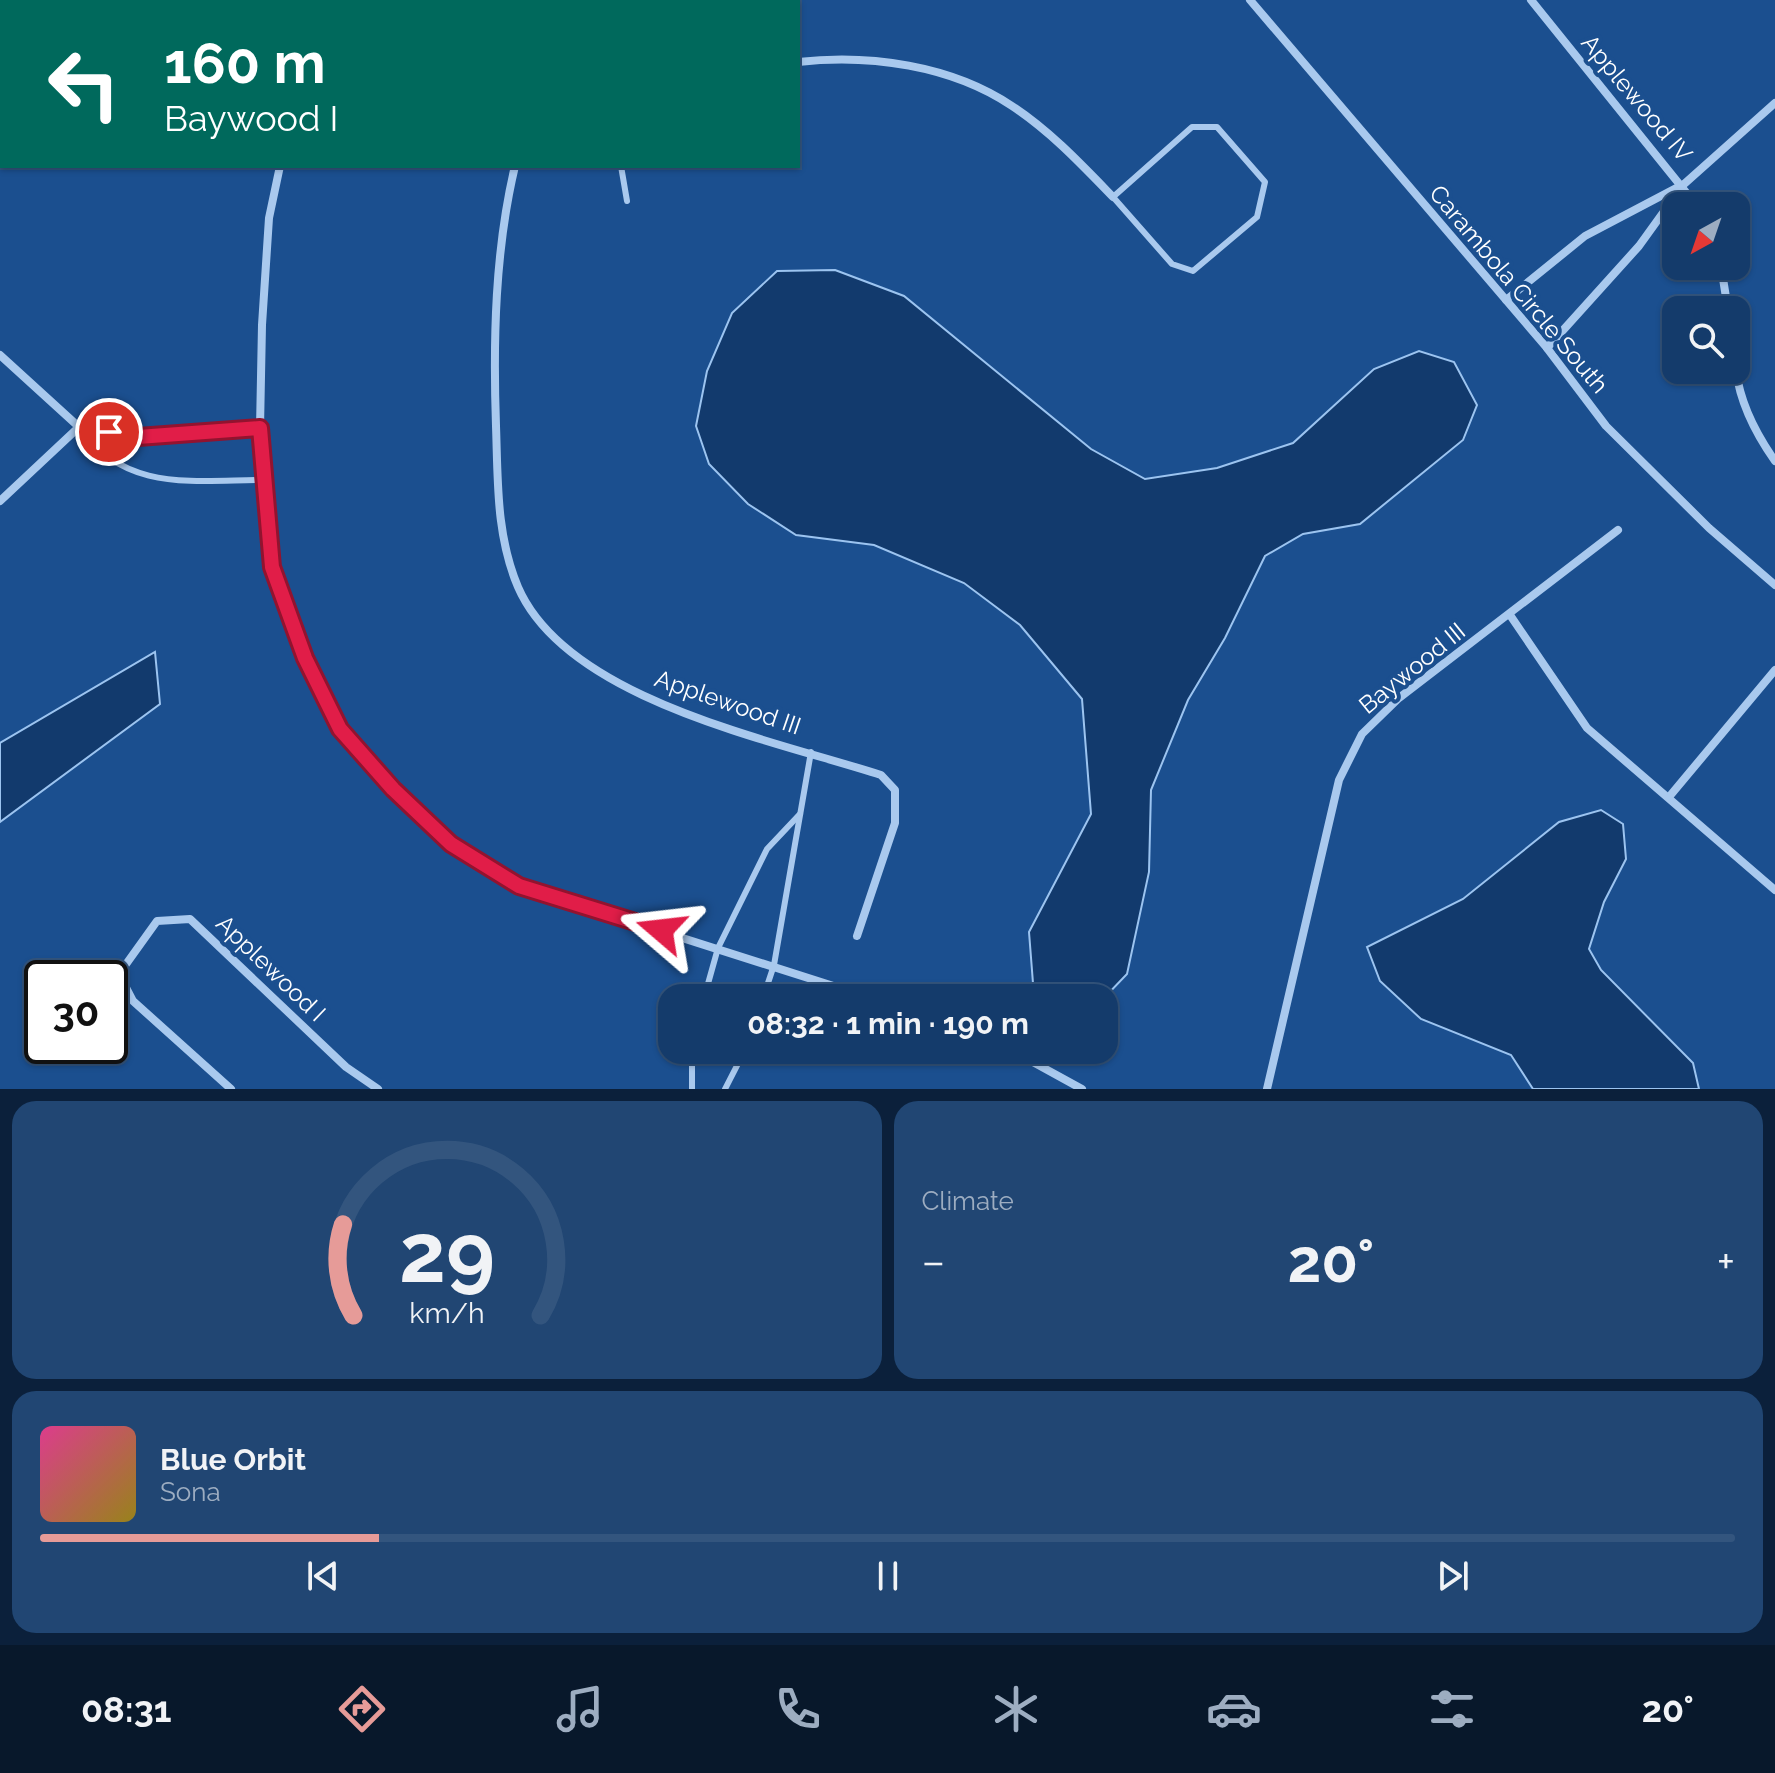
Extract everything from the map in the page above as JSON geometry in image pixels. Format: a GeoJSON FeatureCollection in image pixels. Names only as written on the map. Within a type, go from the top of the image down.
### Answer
{"type":"FeatureCollection","features":[{"type":"Feature","properties":{"kind":"street","name":"Carambola Circle South"},"geometry":{"type":"LineString","coordinates":[[1250,0],[1547,348],[1606,426],[1709,528],[1775,585]]}},
{"type":"Feature","properties":{"kind":"street","name":"Applewood IV"},"geometry":{"type":"LineString","coordinates":[[1531,0],[1688,192]]}},
{"type":"Feature","properties":{"kind":"street"},"geometry":{"type":"LineString","coordinates":[[800,62],[874,60],[939,73],[1010,105],[1065,148],[1113,197]]}},
{"type":"Feature","properties":{"kind":"street","name":"Applewood IV"},"geometry":{"type":"LineString","coordinates":[[1547,348],[1639,246],[1683,185],[1775,103]]}},
{"type":"Feature","properties":{"kind":"street"},"geometry":{"type":"LineString","coordinates":[[280,168],[269,218],[260,428],[272,567],[305,658],[340,729],[393,789],[451,844],[519,886],[830,984]]}},
{"type":"Feature","properties":{"kind":"street","name":"Applewood III"},"geometry":{"type":"LineString","coordinates":[[515,168],[503,234],[494,374],[499,522],[519,589],[556,642],[602,674],[666,707],[881,775],[895,790],[895,823],[857,936]]}},
{"type":"Feature","properties":{"kind":"street","name":"Applewood IV"},"geometry":{"type":"LineString","coordinates":[[1506,300],[1585,236],[1683,185]]}},
{"type":"Feature","properties":{"kind":"street"},"geometry":{"type":"LineString","coordinates":[[0,355],[79,427],[0,501]]}},
{"type":"Feature","properties":{"kind":"street"},"geometry":{"type":"LineString","coordinates":[[1741,384],[1757,434],[1775,461]]}},
{"type":"Feature","properties":{"kind":"street","name":"Baywood III"},"geometry":{"type":"LineString","coordinates":[[1267,1089],[1339,780],[1362,734],[1399,698],[1618,530]]}},
{"type":"Feature","properties":{"kind":"street"},"geometry":{"type":"LineString","coordinates":[[1510,615],[1587,728],[1775,890]]}},
{"type":"Feature","properties":{"kind":"street"},"geometry":{"type":"LineString","coordinates":[[1669,797],[1775,670]]}},
{"type":"Feature","properties":{"kind":"street","name":"Applewood I"},"geometry":{"type":"LineString","coordinates":[[231,1089],[133,1001],[119,974],[157,921],[190,919],[346,1067],[378,1089]]}},
{"type":"Feature","properties":{"kind":"street"},"geometry":{"type":"LineString","coordinates":[[1036,1064],[1082,1089]]}},
{"type":"Feature","properties":{"kind":"lane"},"geometry":{"type":"LineString","coordinates":[[1192,127],[1217,127],[1265,182],[1257,217],[1193,271],[1172,264],[1113,197],[1192,127]]}},
{"type":"Feature","properties":{"kind":"lane"},"geometry":{"type":"LineString","coordinates":[[621,168],[627,201]]}},
{"type":"Feature","properties":{"kind":"lane"},"geometry":{"type":"LineString","coordinates":[[79,427],[138,437],[260,428]]}},
{"type":"Feature","properties":{"kind":"lane"},"geometry":{"type":"LineString","coordinates":[[79,427],[96,451],[127,469],[162,481],[265,480]]}},
{"type":"Feature","properties":{"kind":"lane"},"geometry":{"type":"LineString","coordinates":[[768,984],[774,965],[811,752]]}},
{"type":"Feature","properties":{"kind":"lane"},"geometry":{"type":"LineString","coordinates":[[708,984],[718,948],[767,849],[800,814]]}},
{"type":"Feature","properties":{"kind":"lane"},"geometry":{"type":"LineString","coordinates":[[692,1064],[692,1089]]}},
{"type":"Feature","properties":{"kind":"lane"},"geometry":{"type":"LineString","coordinates":[[725,1089],[738,1064]]}},
{"type":"Feature","properties":{"kind":"water"},"geometry":{"type":"Polygon","coordinates":[[[835,270],[904,296],[1091,449],[1145,479],[1217,468],[1293,443],[1374,369],[1419,351],[1454,362],[1477,405],[1463,440],[1360,524],[1303,534],[1265,556],[1225,638],[1188,700],[1151,790],[1149,872],[1127,974],[1117,984],[1033,984],[1029,932],[1091,814],[1082,699],[1020,625],[964,583],[874,545],[796,535],[748,504],[709,464],[696,426],[707,371],[732,313],[777,271],[835,270]]]}},
{"type":"Feature","properties":{"kind":"water"},"geometry":{"type":"Polygon","coordinates":[[[155,652],[160,704],[0,822],[0,743],[155,652]]]}},
{"type":"Feature","properties":{"kind":"water"},"geometry":{"type":"Polygon","coordinates":[[[1601,810],[1623,824],[1626,859],[1604,902],[1589,949],[1601,970],[1693,1063],[1699,1089],[1533,1089],[1511,1055],[1421,1019],[1380,981],[1367,947],[1463,899],[1559,822],[1601,810]]]}},
{"type":"Feature","properties":{"kind":"route"},"geometry":{"type":"LineString","coordinates":[[109,432],[138,437],[260,428],[272,567],[305,658],[340,729],[393,789],[451,844],[519,886],[661,930]]}}]}
